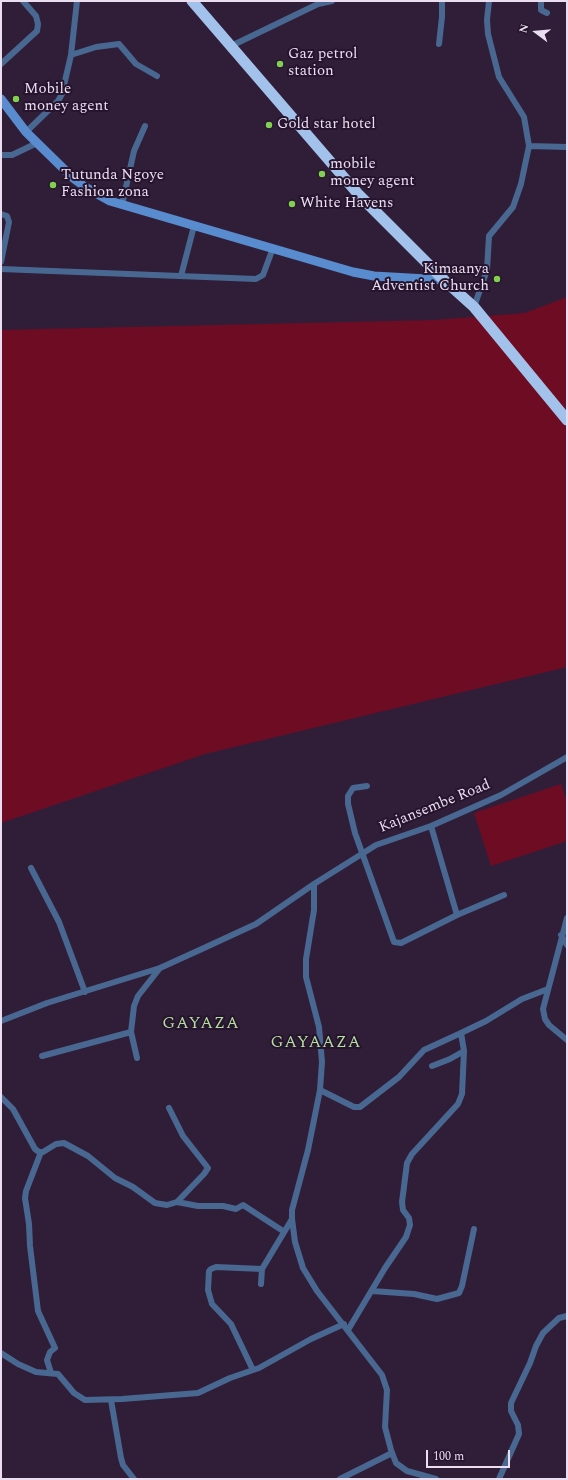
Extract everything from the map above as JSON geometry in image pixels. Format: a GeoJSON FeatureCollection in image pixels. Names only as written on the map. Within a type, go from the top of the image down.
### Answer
{"type":"FeatureCollection","features":[{"type":"Feature","properties":{"kind":"highway"},"geometry":{"type":"LineString","coordinates":[[192,1],[359,195],[444,280],[474,307],[567,420]]}},
{"type":"Feature","properties":{"kind":"street"},"geometry":{"type":"LineString","coordinates":[[1,64],[37,31],[36,16],[23,1]]}},
{"type":"Feature","properties":{"kind":"street"},"geometry":{"type":"LineString","coordinates":[[26,132],[58,101],[62,94],[71,55],[77,1]]}},
{"type":"Feature","properties":{"kind":"street"},"geometry":{"type":"LineString","coordinates":[[231,46],[318,4],[332,1]]}},
{"type":"Feature","properties":{"kind":"street"},"geometry":{"type":"LineString","coordinates":[[439,44],[442,1]]}},
{"type":"Feature","properties":{"kind":"street"},"geometry":{"type":"LineString","coordinates":[[474,307],[487,270],[489,236],[513,207],[521,184],[529,146],[524,117],[499,77],[488,34],[487,20],[489,1]]}},
{"type":"Feature","properties":{"kind":"street"},"geometry":{"type":"LineString","coordinates":[[541,1],[541,10],[547,13]]}},
{"type":"Feature","properties":{"kind":"street"},"geometry":{"type":"LineString","coordinates":[[71,55],[96,47],[119,44],[136,64],[157,76]]}},
{"type":"Feature","properties":{"kind":"street"},"geometry":{"type":"LineString","coordinates":[[1,99],[36,143],[73,178],[85,187],[122,205],[353,272],[374,276],[444,280]]}},
{"type":"Feature","properties":{"kind":"street"},"geometry":{"type":"LineString","coordinates":[[122,205],[134,151],[145,126]]}},
{"type":"Feature","properties":{"kind":"street"},"geometry":{"type":"LineString","coordinates":[[1,155],[12,155],[36,143]]}},
{"type":"Feature","properties":{"kind":"street"},"geometry":{"type":"LineString","coordinates":[[529,146],[567,146]]}},
{"type":"Feature","properties":{"kind":"street"},"geometry":{"type":"LineString","coordinates":[[1,214],[7,216],[9,222],[1,262]]}},
{"type":"Feature","properties":{"kind":"street"},"geometry":{"type":"LineString","coordinates":[[181,276],[194,226]]}},
{"type":"Feature","properties":{"kind":"street"},"geometry":{"type":"LineString","coordinates":[[1,269],[256,279],[262,275],[273,248]]}},
{"type":"Feature","properties":{"kind":"street","name":"Kajansembe Road"},"geometry":{"type":"LineString","coordinates":[[1,1021],[47,1003],[160,968],[256,924],[314,884],[376,845],[431,826],[501,795],[567,757]]}},
{"type":"Feature","properties":{"kind":"street"},"geometry":{"type":"LineString","coordinates":[[367,786],[353,788],[348,796],[354,829],[364,853],[394,942],[401,943],[457,915],[504,895]]}},
{"type":"Feature","properties":{"kind":"street"},"geometry":{"type":"LineString","coordinates":[[431,826],[457,915]]}},
{"type":"Feature","properties":{"kind":"street"},"geometry":{"type":"LineString","coordinates":[[31,868],[59,922],[85,992]]}},
{"type":"Feature","properties":{"kind":"street"},"geometry":{"type":"LineString","coordinates":[[314,884],[314,910],[306,959],[306,977],[319,1027],[322,1062],[320,1090],[292,1219],[295,1242],[304,1268],[317,1291],[382,1375],[387,1390],[385,1427],[396,1463],[411,1476],[436,1479]]}},
{"type":"Feature","properties":{"kind":"street"},"geometry":{"type":"LineString","coordinates":[[567,918],[561,935],[543,1009],[544,1019],[567,1040]]}},
{"type":"Feature","properties":{"kind":"street"},"geometry":{"type":"LineString","coordinates":[[561,935],[567,945]]}},
{"type":"Feature","properties":{"kind":"street"},"geometry":{"type":"LineString","coordinates":[[137,1058],[131,1032],[131,1023],[138,996],[160,968]]}},
{"type":"Feature","properties":{"kind":"street"},"geometry":{"type":"LineString","coordinates":[[320,1090],[354,1107],[360,1107],[399,1077],[424,1050],[486,1021],[522,999],[548,989]]}},
{"type":"Feature","properties":{"kind":"street"},"geometry":{"type":"LineString","coordinates":[[42,1056],[131,1032]]}},
{"type":"Feature","properties":{"kind":"street"},"geometry":{"type":"LineString","coordinates":[[348,1330],[406,1236],[410,1225],[409,1218],[403,1210],[402,1202],[407,1162],[412,1154],[458,1104],[462,1094],[464,1051],[461,1033]]}},
{"type":"Feature","properties":{"kind":"street"},"geometry":{"type":"LineString","coordinates":[[432,1066],[450,1060],[464,1051]]}},
{"type":"Feature","properties":{"kind":"street"},"geometry":{"type":"LineString","coordinates":[[1,1097],[14,1109],[35,1149],[41,1152]]}},
{"type":"Feature","properties":{"kind":"street"},"geometry":{"type":"LineString","coordinates":[[169,1108],[183,1136],[208,1168],[177,1202]]}},
{"type":"Feature","properties":{"kind":"street"},"geometry":{"type":"LineString","coordinates":[[52,1373],[47,1360],[50,1352],[54,1348],[38,1311],[25,1198],[26,1191],[41,1152],[56,1144],[64,1143],[88,1156],[114,1178],[132,1187],[155,1203],[167,1205],[177,1202],[198,1206],[223,1206],[236,1209],[243,1205],[284,1231]]}},
{"type":"Feature","properties":{"kind":"street"},"geometry":{"type":"LineString","coordinates":[[261,1284],[262,1269],[292,1219]]}},
{"type":"Feature","properties":{"kind":"street"},"geometry":{"type":"LineString","coordinates":[[372,1290],[414,1294],[437,1299],[459,1293],[462,1286],[474,1229]]}},
{"type":"Feature","properties":{"kind":"street"},"geometry":{"type":"LineString","coordinates":[[252,1370],[234,1329],[212,1304],[208,1290],[209,1275],[211,1269],[216,1267],[262,1269]]}},
{"type":"Feature","properties":{"kind":"street"},"geometry":{"type":"LineString","coordinates":[[499,1479],[520,1429],[511,1411],[511,1403],[543,1333],[560,1318],[567,1316]]}},
{"type":"Feature","properties":{"kind":"street"},"geometry":{"type":"LineString","coordinates":[[1,1353],[18,1364],[36,1372],[58,1374],[64,1379],[74,1393],[85,1400],[111,1400],[198,1393],[252,1370],[311,1339],[344,1324]]}},
{"type":"Feature","properties":{"kind":"street"},"geometry":{"type":"LineString","coordinates":[[111,1400],[123,1466],[134,1479]]}},
{"type":"Feature","properties":{"kind":"street"},"geometry":{"type":"LineString","coordinates":[[340,1479],[392,1453]]}},
{"type":"Feature","properties":{"kind":"shaded area"},"geometry":{"type":"Polygon","coordinates":[[[567,297],[567,667],[205,754],[1,823],[1,330],[435,320],[525,313],[567,297]]]}},
{"type":"Feature","properties":{"kind":"shaded area"},"geometry":{"type":"Polygon","coordinates":[[[561,784],[567,802],[567,841],[491,866],[474,813],[561,784]]]}},
{"type":"Feature","properties":{"kind":"place","name":"Gaz petrol station"},"geometry":{"type":"Point","coordinates":[280,64]}},
{"type":"Feature","properties":{"kind":"place","name":"Mobile money agent"},"geometry":{"type":"Point","coordinates":[16,99]}},
{"type":"Feature","properties":{"kind":"place","name":"Gold star hotel"},"geometry":{"type":"Point","coordinates":[269,125]}},
{"type":"Feature","properties":{"kind":"place","name":"mobile money agent"},"geometry":{"type":"Point","coordinates":[322,174]}},
{"type":"Feature","properties":{"kind":"place","name":"Tutunda Ngoye Fashion zona"},"geometry":{"type":"Point","coordinates":[53,185]}},
{"type":"Feature","properties":{"kind":"place","name":"White Havens"},"geometry":{"type":"Point","coordinates":[292,204]}},
{"type":"Feature","properties":{"kind":"place","name":"Kimaanya Adventist Church"},"geometry":{"type":"Point","coordinates":[497,279]}},
{"type":"Feature","properties":{"kind":"district","name":"GAYAZA"},"geometry":{"type":"Point","coordinates":[201,1025]}},
{"type":"Feature","properties":{"kind":"district","name":"GAYAAZA"},"geometry":{"type":"Point","coordinates":[316,1044]}}]}
